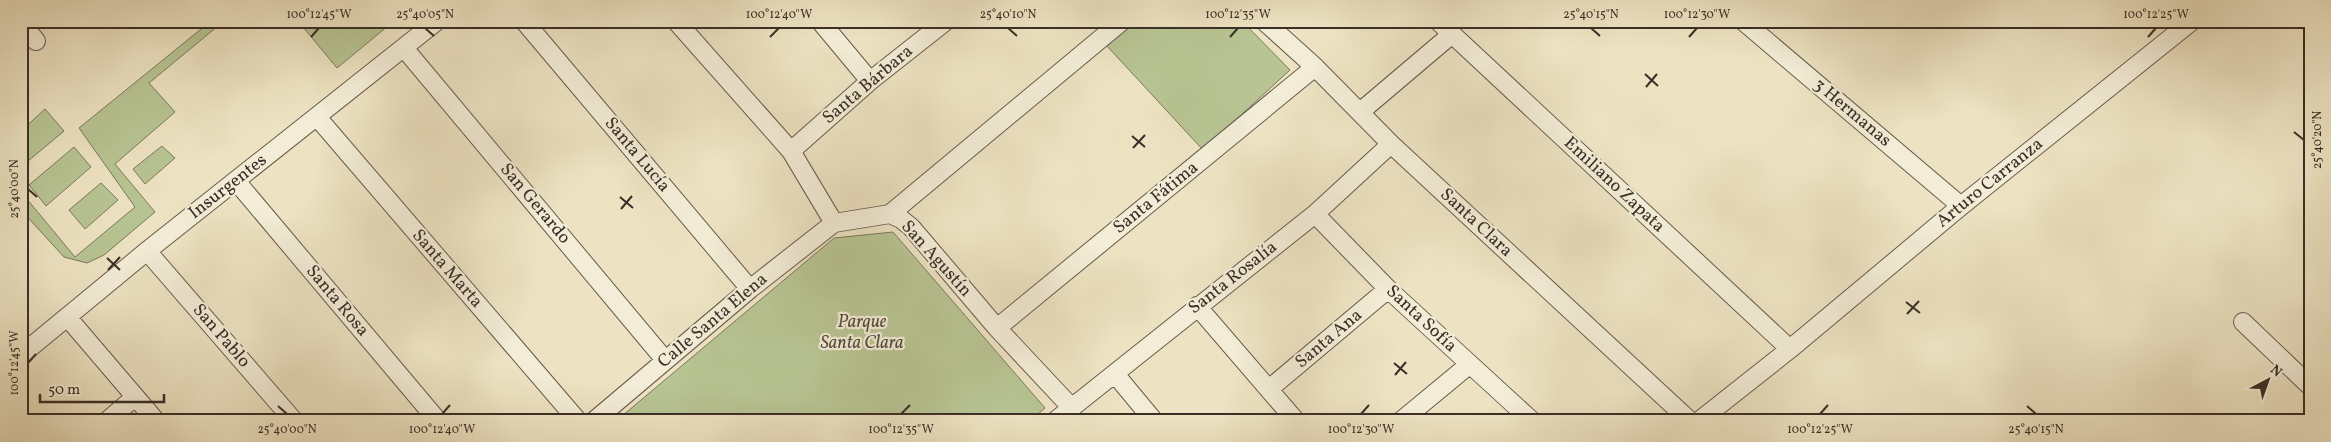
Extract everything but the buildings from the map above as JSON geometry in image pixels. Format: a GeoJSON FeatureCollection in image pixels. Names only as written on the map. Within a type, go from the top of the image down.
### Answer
{"type":"FeatureCollection","features":[{"type":"Feature","properties":{"kind":"street","name":"Insurgentes"},"geometry":{"type":"LineString","coordinates":[[21,355],[148,251],[437,21]]}},
{"type":"Feature","properties":{"kind":"street","name":"Santa Lucía"},"geometry":{"type":"LineString","coordinates":[[524,21],[750,289]]}},
{"type":"Feature","properties":{"kind":"street"},"geometry":{"type":"LineString","coordinates":[[676,21],[791,151],[834,223]]}},
{"type":"Feature","properties":{"kind":"street"},"geometry":{"type":"LineString","coordinates":[[820,21],[870,81]]}},
{"type":"Feature","properties":{"kind":"street","name":"Santa Bárbara"},"geometry":{"type":"LineString","coordinates":[[791,151],[870,81],[946,21]]}},
{"type":"Feature","properties":{"kind":"street"},"geometry":{"type":"LineString","coordinates":[[890,214],[1122,21]]}},
{"type":"Feature","properties":{"kind":"street","name":"Santa Clara"},"geometry":{"type":"LineString","coordinates":[[1264,21],[1315,67],[1391,144],[1690,421]]}},
{"type":"Feature","properties":{"kind":"street","name":"Emiliano Zapata"},"geometry":{"type":"LineString","coordinates":[[1438,21],[1790,349]]}},
{"type":"Feature","properties":{"kind":"street","name":"3 Hermanas"},"geometry":{"type":"LineString","coordinates":[[1743,21],[1961,206]]}},
{"type":"Feature","properties":{"kind":"street","name":"Arturo Carranza"},"geometry":{"type":"LineString","coordinates":[[1699,421],[1790,349],[1961,206],[2192,21]]}},
{"type":"Feature","properties":{"kind":"street"},"geometry":{"type":"LineString","coordinates":[[21,23],[36,41]]}},
{"type":"Feature","properties":{"kind":"street"},"geometry":{"type":"LineString","coordinates":[[1360,112],[1452,34]]}},
{"type":"Feature","properties":{"kind":"street","name":"San Gerardo"},"geometry":{"type":"LineString","coordinates":[[404,48],[665,360]]}},
{"type":"Feature","properties":{"kind":"street","name":"Santa Fátima"},"geometry":{"type":"LineString","coordinates":[[998,328],[1315,67]]}},
{"type":"Feature","properties":{"kind":"street","name":"Santa Marta"},"geometry":{"type":"LineString","coordinates":[[316,117],[578,421]]}},
{"type":"Feature","properties":{"kind":"street","name":"Santa Rosalía"},"geometry":{"type":"LineString","coordinates":[[1055,421],[1314,214],[1391,144]]}},
{"type":"Feature","properties":{"kind":"street","name":"Santa Rosa"},"geometry":{"type":"LineString","coordinates":[[236,181],[438,421]]}},
{"type":"Feature","properties":{"kind":"street","name":"San Agustín"},"geometry":{"type":"LineString","coordinates":[[834,223],[890,214],[901,219],[911,227],[998,328],[1071,407]]}},
{"type":"Feature","properties":{"kind":"street","name":"Santa Sofía"},"geometry":{"type":"LineString","coordinates":[[1314,214],[1388,289],[1532,421]]}},
{"type":"Feature","properties":{"kind":"street","name":"Calle Santa Elena"},"geometry":{"type":"LineString","coordinates":[[594,421],[750,289],[834,223]]}},
{"type":"Feature","properties":{"kind":"street","name":"San Pablo"},"geometry":{"type":"LineString","coordinates":[[148,251],[294,421]]}},
{"type":"Feature","properties":{"kind":"street","name":"Santa Ana"},"geometry":{"type":"LineString","coordinates":[[1269,388],[1388,289]]}},
{"type":"Feature","properties":{"kind":"street"},"geometry":{"type":"LineString","coordinates":[[1197,306],[1296,421]]}},
{"type":"Feature","properties":{"kind":"street"},"geometry":{"type":"LineString","coordinates":[[68,318],[156,421]]}},
{"type":"Feature","properties":{"kind":"street"},"geometry":{"type":"LineString","coordinates":[[2243,322],[2310,386]]}},
{"type":"Feature","properties":{"kind":"street"},"geometry":{"type":"LineString","coordinates":[[1401,421],[1470,364]]}},
{"type":"Feature","properties":{"kind":"street"},"geometry":{"type":"LineString","coordinates":[[1116,374],[1154,421]]}},
{"type":"Feature","properties":{"kind":"street"},"geometry":{"type":"LineString","coordinates":[[107,421],[135,397]]}},
{"type":"Feature","properties":{"kind":"green space"},"geometry":{"type":"Polygon","coordinates":[[[211,21],[224,21],[149,83],[175,112],[115,164],[155,212],[104,255],[87,263],[64,257],[21,210],[21,192],[75,257],[135,207],[79,128],[211,21]]]}},
{"type":"Feature","properties":{"kind":"green space"},"geometry":{"type":"Polygon","coordinates":[[[298,21],[394,21],[337,68],[298,21]]]}},
{"type":"Feature","properties":{"kind":"green space"},"geometry":{"type":"Polygon","coordinates":[[[1136,21],[1242,21],[1290,70],[1203,150],[1107,46],[1136,21]]]}},
{"type":"Feature","properties":{"kind":"green space"},"geometry":{"type":"Polygon","coordinates":[[[45,109],[64,131],[21,167],[21,131],[45,109]]]}},
{"type":"Feature","properties":{"kind":"green space"},"geometry":{"type":"Polygon","coordinates":[[[162,146],[175,158],[145,184],[133,169],[162,146]]]}},
{"type":"Feature","properties":{"kind":"green space"},"geometry":{"type":"Polygon","coordinates":[[[74,147],[91,167],[46,206],[29,185],[74,147]]]}},
{"type":"Feature","properties":{"kind":"green space"},"geometry":{"type":"Polygon","coordinates":[[[101,183],[118,200],[85,229],[69,210],[101,183]]]}},
{"type":"Feature","properties":{"kind":"green space","name":"Parque Santa Clara"},"geometry":{"type":"Polygon","coordinates":[[[893,232],[1045,408],[1030,421],[616,421],[834,238],[893,232]]]}}]}
